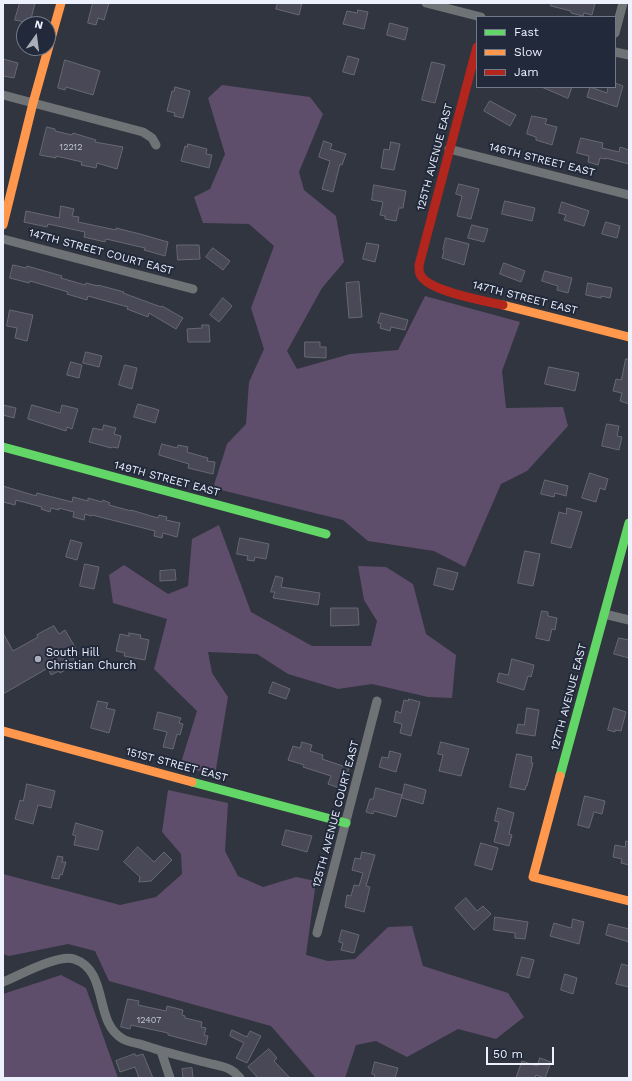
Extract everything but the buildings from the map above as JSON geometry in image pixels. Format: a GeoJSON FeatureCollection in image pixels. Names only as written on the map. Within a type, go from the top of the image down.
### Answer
{"type":"FeatureCollection","features":[{"type":"Feature","properties":{"kind":"street"},"geometry":{"type":"LineString","coordinates":[[3,225],[33,103],[60,3]]}},
{"type":"Feature","properties":{"kind":"street"},"geometry":{"type":"LineString","coordinates":[[426,3],[477,16]]}},
{"type":"Feature","properties":{"kind":"street"},"geometry":{"type":"LineString","coordinates":[[616,29],[623,3]]}},
{"type":"Feature","properties":{"kind":"street","name":"125TH AVENUE EAST"},"geometry":{"type":"LineString","coordinates":[[420,275],[419,265],[476,51]]}},
{"type":"Feature","properties":{"kind":"street"},"geometry":{"type":"LineString","coordinates":[[616,52],[629,55]]}},
{"type":"Feature","properties":{"kind":"street"},"geometry":{"type":"LineString","coordinates":[[3,95],[143,132],[152,138],[156,145]]}},
{"type":"Feature","properties":{"kind":"street","name":"146TH STREET EAST"},"geometry":{"type":"LineString","coordinates":[[449,149],[629,195]]}},
{"type":"Feature","properties":{"kind":"street","name":"147TH STREET COURT EAST"},"geometry":{"type":"LineString","coordinates":[[3,239],[193,289]]}},
{"type":"Feature","properties":{"kind":"street","name":"147TH STREET EAST"},"geometry":{"type":"LineString","coordinates":[[420,275],[430,285],[441,289],[629,337]]}},
{"type":"Feature","properties":{"kind":"street","name":"149TH STREET EAST"},"geometry":{"type":"LineString","coordinates":[[3,447],[326,534]]}},
{"type":"Feature","properties":{"kind":"street","name":"127TH AVENUE EAST"},"geometry":{"type":"LineString","coordinates":[[629,523],[533,877],[629,901]]}},
{"type":"Feature","properties":{"kind":"street"},"geometry":{"type":"LineString","coordinates":[[604,614],[629,620]]}},
{"type":"Feature","properties":{"kind":"street","name":"125TH AVENUE COURT EAST"},"geometry":{"type":"LineString","coordinates":[[317,933],[377,701]]}},
{"type":"Feature","properties":{"kind":"street","name":"151ST STREET EAST"},"geometry":{"type":"LineString","coordinates":[[3,731],[346,823]]}},
{"type":"Feature","properties":{"kind":"street"},"geometry":{"type":"LineString","coordinates":[[3,982],[54,960],[68,958],[82,963],[94,977],[110,1026],[123,1039],[229,1069],[240,1078]]}},
{"type":"Feature","properties":{"kind":"street"},"geometry":{"type":"LineString","coordinates":[[161,1051],[170,1078]]}},
{"type":"Feature","properties":{"kind":"shaded area"},"geometry":{"type":"Polygon","coordinates":[[[222,85],[310,97],[323,114],[299,172],[304,190],[336,216],[344,262],[322,288],[287,351],[297,369],[350,354],[398,350],[425,296],[520,322],[502,371],[506,408],[563,407],[568,426],[527,471],[501,484],[465,567],[434,551],[368,541],[343,520],[213,488],[227,444],[246,424],[249,382],[264,349],[251,308],[274,246],[249,224],[203,223],[194,197],[210,189],[225,154],[208,98],[222,85]]]}},
{"type":"Feature","properties":{"kind":"shaded area"},"geometry":{"type":"Polygon","coordinates":[[[219,525],[251,612],[312,646],[371,646],[377,621],[364,600],[358,566],[386,567],[413,584],[426,634],[456,655],[452,698],[428,697],[372,684],[338,689],[288,674],[257,654],[208,652],[212,673],[228,697],[215,775],[180,766],[197,711],[154,669],[167,619],[113,603],[109,575],[124,565],[168,594],[188,586],[192,539],[219,525]]]}},
{"type":"Feature","properties":{"kind":"shaded area"},"geometry":{"type":"Polygon","coordinates":[[[168,790],[228,803],[225,851],[238,876],[263,887],[296,877],[316,881],[306,955],[328,961],[355,959],[388,927],[412,926],[423,966],[508,993],[524,1017],[496,1039],[458,1029],[407,1057],[376,1041],[356,1045],[345,1078],[316,1078],[271,1026],[109,981],[95,951],[68,944],[9,956],[3,954],[3,874],[120,905],[156,897],[182,874],[181,854],[162,832],[168,790]]]}},
{"type":"Feature","properties":{"kind":"shaded area"},"geometry":{"type":"Polygon","coordinates":[[[61,975],[86,988],[118,1078],[3,1078],[3,994],[61,975]]]}},
{"type":"Feature","properties":{"kind":"traffic: fast"},"geometry":{"type":"LineString","coordinates":[[3,447],[326,534]]}},
{"type":"Feature","properties":{"kind":"traffic: fast"},"geometry":{"type":"LineString","coordinates":[[560,776],[629,523]]}},
{"type":"Feature","properties":{"kind":"traffic: fast"},"geometry":{"type":"LineString","coordinates":[[192,782],[346,823]]}},
{"type":"Feature","properties":{"kind":"traffic: slow"},"geometry":{"type":"LineString","coordinates":[[3,225],[33,103],[61,3]]}},
{"type":"Feature","properties":{"kind":"traffic: slow"},"geometry":{"type":"LineString","coordinates":[[503,305],[629,337]]}},
{"type":"Feature","properties":{"kind":"traffic: slow"},"geometry":{"type":"LineString","coordinates":[[3,731],[192,782]]}},
{"type":"Feature","properties":{"kind":"traffic: slow"},"geometry":{"type":"LineString","coordinates":[[560,776],[533,877],[629,901]]}},
{"type":"Feature","properties":{"kind":"traffic: jam"},"geometry":{"type":"LineString","coordinates":[[476,51],[419,265],[419,271],[425,280],[444,290],[470,298],[503,305]]}},
{"type":"Feature","properties":{"kind":"place","name":"South Hill Christian Church"},"geometry":{"type":"Point","coordinates":[38,659]}}]}
